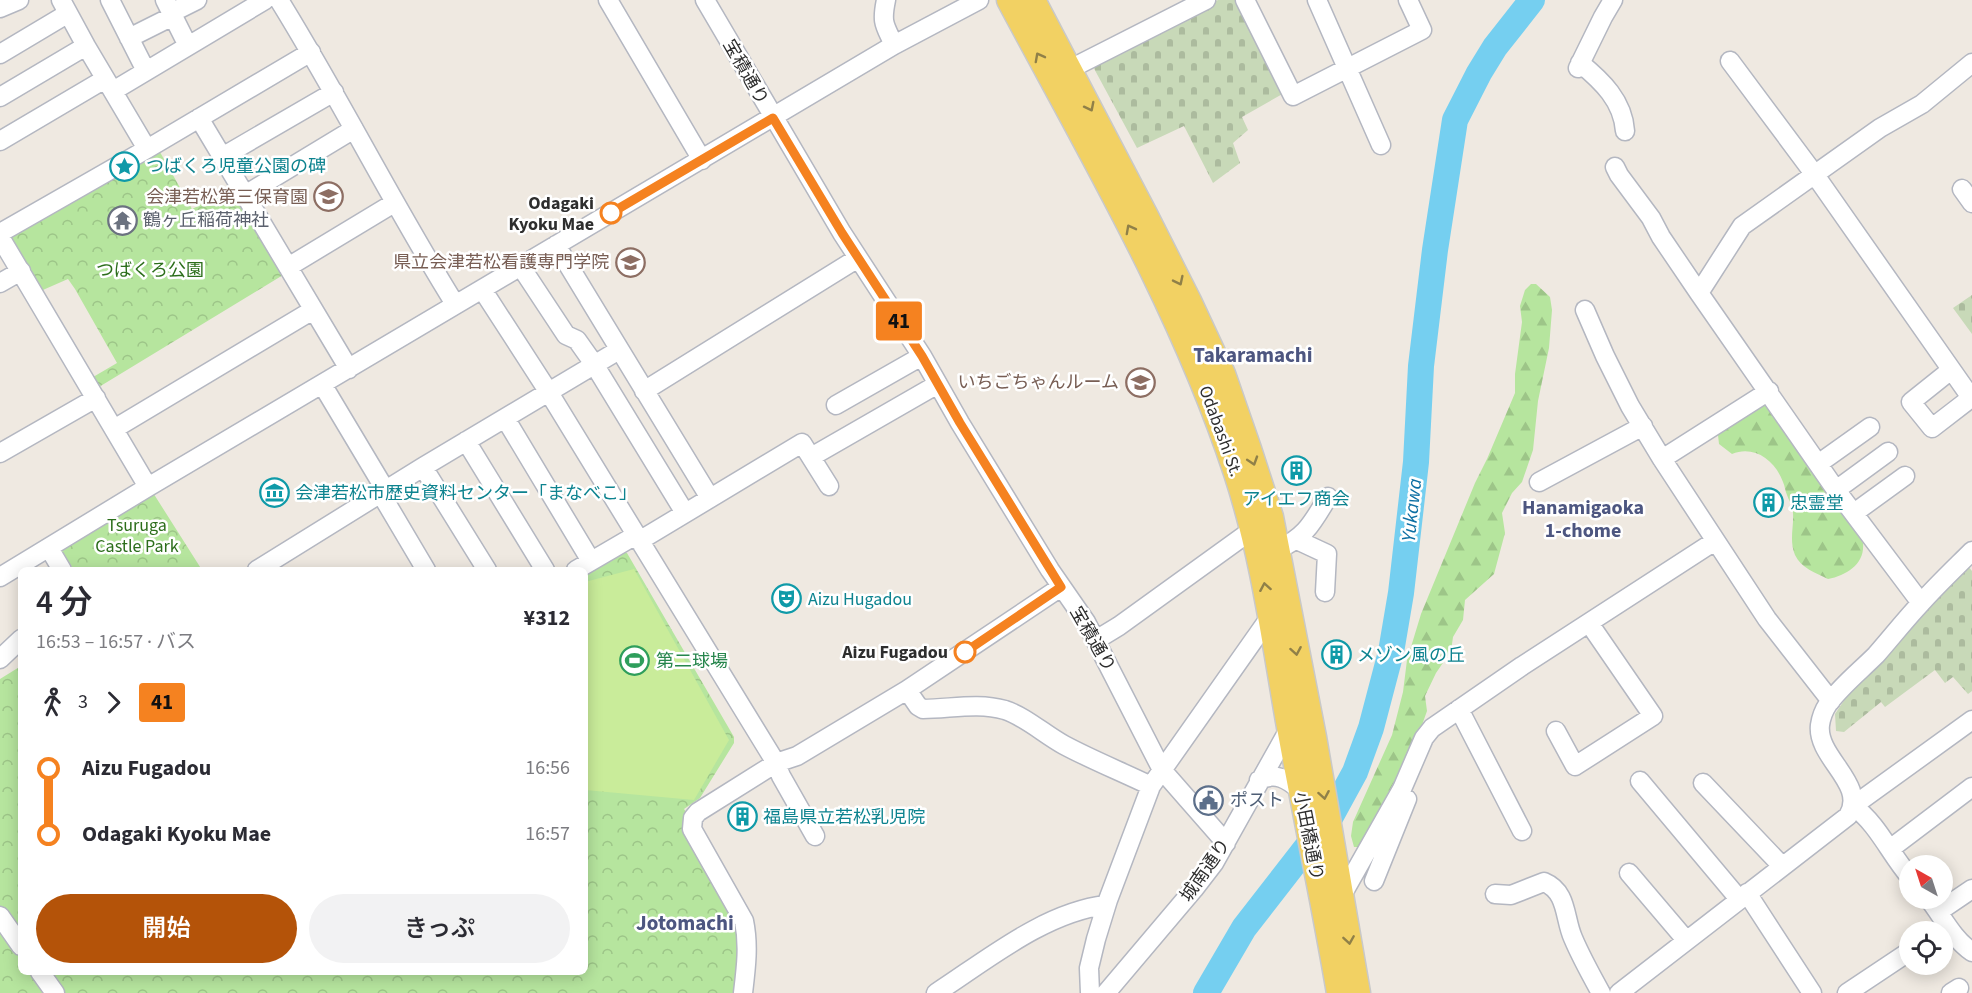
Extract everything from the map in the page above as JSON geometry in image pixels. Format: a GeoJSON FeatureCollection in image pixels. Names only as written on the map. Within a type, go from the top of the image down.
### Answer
{"type":"FeatureCollection","features":[{"type":"Feature","properties":{"kind":"main road","name":"Odabashi St."},"geometry":{"type":"LineString","coordinates":[[1009,0],[1180,327],[1209,395],[1246,504],[1270,617],[1295,760]]}},
{"type":"Feature","properties":{"kind":"main road","name":"Odabashi St."},"geometry":{"type":"LineString","coordinates":[[1033,0],[1151,226],[1223,374],[1270,517],[1287,545],[1306,703],[1314,737]]}},
{"type":"Feature","properties":{"kind":"main road","name":"小田橋通り"},"geometry":{"type":"LineString","coordinates":[[1314,737],[1341,891]]}},
{"type":"Feature","properties":{"kind":"main road","name":"小田橋通り"},"geometry":{"type":"LineString","coordinates":[[1295,760],[1339,993]]}},
{"type":"Feature","properties":{"kind":"main road"},"geometry":{"type":"LineString","coordinates":[[1341,891],[1358,993]]}},
{"type":"Feature","properties":{"kind":"street"},"geometry":{"type":"LineString","coordinates":[[0,9],[19,0]]}},
{"type":"Feature","properties":{"kind":"street"},"geometry":{"type":"LineString","coordinates":[[129,38],[170,10],[197,0]]}},
{"type":"Feature","properties":{"kind":"street"},"geometry":{"type":"LineString","coordinates":[[0,141],[109,85],[146,71],[188,46],[238,7],[265,0]]}},
{"type":"Feature","properties":{"kind":"street"},"geometry":{"type":"LineString","coordinates":[[279,0],[311,52],[394,203],[455,304]]}},
{"type":"Feature","properties":{"kind":"street"},"geometry":{"type":"LineString","coordinates":[[609,0],[702,160]]}},
{"type":"Feature","properties":{"kind":"street","name":"宝積通り"},"geometry":{"type":"LineString","coordinates":[[705,0],[858,258],[922,356],[1061,587],[1096,640],[1162,770],[1226,843]]}},
{"type":"Feature","properties":{"kind":"street"},"geometry":{"type":"LineString","coordinates":[[886,0],[884,24],[894,45]]}},
{"type":"Feature","properties":{"kind":"street"},"geometry":{"type":"LineString","coordinates":[[0,577],[455,304],[894,45],[979,0]]}},
{"type":"Feature","properties":{"kind":"street"},"geometry":{"type":"LineString","coordinates":[[1245,0],[1293,96],[1422,30],[1408,0]]}},
{"type":"Feature","properties":{"kind":"street"},"geometry":{"type":"LineString","coordinates":[[1613,0],[1579,66],[1606,88],[1619,106],[1624,117],[1625,131]]}},
{"type":"Feature","properties":{"kind":"street"},"geometry":{"type":"LineString","coordinates":[[117,2],[129,38],[146,71]]}},
{"type":"Feature","properties":{"kind":"street"},"geometry":{"type":"LineString","coordinates":[[1070,69],[1197,2]]}},
{"type":"Feature","properties":{"kind":"street"},"geometry":{"type":"LineString","coordinates":[[1322,2],[1347,68],[1381,145]]}},
{"type":"Feature","properties":{"kind":"street"},"geometry":{"type":"LineString","coordinates":[[0,54],[64,7],[147,149]]}},
{"type":"Feature","properties":{"kind":"street"},"geometry":{"type":"LineString","coordinates":[[170,10],[188,46]]}},
{"type":"Feature","properties":{"kind":"street"},"geometry":{"type":"LineString","coordinates":[[0,96],[86,46]]}},
{"type":"Feature","properties":{"kind":"street"},"geometry":{"type":"LineString","coordinates":[[148,487],[0,235],[311,52]]}},
{"type":"Feature","properties":{"kind":"street"},"geometry":{"type":"LineString","coordinates":[[1730,61],[1815,175],[1972,398],[1932,428],[1911,402],[1951,370]]}},
{"type":"Feature","properties":{"kind":"street"},"geometry":{"type":"LineString","coordinates":[[1699,293],[1738,230],[1880,128],[1922,104],[1972,63]]}},
{"type":"Feature","properties":{"kind":"street"},"geometry":{"type":"LineString","coordinates":[[222,157],[333,92]]}},
{"type":"Feature","properties":{"kind":"street"},"geometry":{"type":"LineString","coordinates":[[199,118],[349,369]]}},
{"type":"Feature","properties":{"kind":"street"},"geometry":{"type":"LineString","coordinates":[[245,195],[354,129]]}},
{"type":"Feature","properties":{"kind":"street"},"geometry":{"type":"LineString","coordinates":[[1615,167],[1699,293],[1836,490],[1921,603]]}},
{"type":"Feature","properties":{"kind":"street"},"geometry":{"type":"LineString","coordinates":[[288,267],[394,203]]}},
{"type":"Feature","properties":{"kind":"street"},"geometry":{"type":"LineString","coordinates":[[556,245],[710,498]]}},
{"type":"Feature","properties":{"kind":"street"},"geometry":{"type":"LineString","coordinates":[[644,392],[858,258]]}},
{"type":"Feature","properties":{"kind":"street"},"geometry":{"type":"LineString","coordinates":[[523,265],[525,273],[566,335],[576,340],[594,364],[685,513]]}},
{"type":"Feature","properties":{"kind":"street"},"geometry":{"type":"LineString","coordinates":[[0,283],[21,271]]}},
{"type":"Feature","properties":{"kind":"street"},"geometry":{"type":"LineString","coordinates":[[482,289],[548,391],[776,763],[815,836]]}},
{"type":"Feature","properties":{"kind":"street"},"geometry":{"type":"LineString","coordinates":[[114,429],[314,310]]}},
{"type":"Feature","properties":{"kind":"street"},"geometry":{"type":"LineString","coordinates":[[1585,310],[1605,356],[1662,459],[1767,619],[1831,701]]}},
{"type":"Feature","properties":{"kind":"street"},"geometry":{"type":"LineString","coordinates":[[262,567],[548,391],[619,350]]}},
{"type":"Feature","properties":{"kind":"street"},"geometry":{"type":"LineString","coordinates":[[836,405],[922,356]]}},
{"type":"Feature","properties":{"kind":"street"},"geometry":{"type":"LineString","coordinates":[[322,384],[424,567]]}},
{"type":"Feature","properties":{"kind":"street"},"geometry":{"type":"LineString","coordinates":[[811,457],[938,384]]}},
{"type":"Feature","properties":{"kind":"street"},"geometry":{"type":"LineString","coordinates":[[1662,459],[1768,391]]}},
{"type":"Feature","properties":{"kind":"street"},"geometry":{"type":"LineString","coordinates":[[0,453],[96,398]]}},
{"type":"Feature","properties":{"kind":"street"},"geometry":{"type":"LineString","coordinates":[[505,418],[584,565],[685,513],[802,443],[829,486]]}},
{"type":"Feature","properties":{"kind":"street"},"geometry":{"type":"LineString","coordinates":[[1539,482],[1643,426]]}},
{"type":"Feature","properties":{"kind":"street"},"geometry":{"type":"LineString","coordinates":[[1818,464],[1870,427]]}},
{"type":"Feature","properties":{"kind":"street"},"geometry":{"type":"LineString","coordinates":[[466,441],[543,567]]}},
{"type":"Feature","properties":{"kind":"street"},"geometry":{"type":"LineString","coordinates":[[1836,490],[1888,452]]}},
{"type":"Feature","properties":{"kind":"street"},"geometry":{"type":"LineString","coordinates":[[423,467],[485,567]]}},
{"type":"Feature","properties":{"kind":"street"},"geometry":{"type":"LineString","coordinates":[[1854,513],[1905,476]]}},
{"type":"Feature","properties":{"kind":"street"},"geometry":{"type":"LineString","coordinates":[[1287,545],[1306,532],[1328,497]]}},
{"type":"Feature","properties":{"kind":"street"},"geometry":{"type":"LineString","coordinates":[[1096,640],[1119,626],[1252,530]]}},
{"type":"Feature","properties":{"kind":"street"},"geometry":{"type":"LineString","coordinates":[[1341,891],[1402,789],[1424,738],[1429,732],[1459,709],[1715,541]]}},
{"type":"Feature","properties":{"kind":"street"},"geometry":{"type":"LineString","coordinates":[[1287,545],[1327,554],[1325,592]]}},
{"type":"Feature","properties":{"kind":"street"},"geometry":{"type":"LineString","coordinates":[[49,548],[60,567]]}},
{"type":"Feature","properties":{"kind":"street"},"geometry":{"type":"LineString","coordinates":[[1619,993],[1848,816],[1853,806],[1853,799],[1848,786],[1826,750],[1820,734],[1821,721],[1831,701],[1972,551]]}},
{"type":"Feature","properties":{"kind":"street"},"geometry":{"type":"LineString","coordinates":[[743,993],[747,949],[744,921],[692,829],[691,824],[698,812],[776,763],[797,756],[907,690],[1061,587]]}},
{"type":"Feature","properties":{"kind":"street"},"geometry":{"type":"LineString","coordinates":[[1090,993],[1089,968],[1106,905],[1151,786],[1270,617]]}},
{"type":"Feature","properties":{"kind":"street"},"geometry":{"type":"LineString","coordinates":[[1556,730],[1575,766],[1653,716],[1589,623]]}},
{"type":"Feature","properties":{"kind":"street"},"geometry":{"type":"LineString","coordinates":[[0,659],[18,642]]}},
{"type":"Feature","properties":{"kind":"street"},"geometry":{"type":"LineString","coordinates":[[907,690],[922,709],[967,706],[1006,711],[1066,746],[1151,786]]}},
{"type":"Feature","properties":{"kind":"street","name":"城南通り"},"geometry":{"type":"LineString","coordinates":[[1106,993],[1194,889],[1226,843],[1259,780],[1306,703]]}},
{"type":"Feature","properties":{"kind":"street"},"geometry":{"type":"LineString","coordinates":[[1459,709],[1522,831]]}},
{"type":"Feature","properties":{"kind":"street"},"geometry":{"type":"LineString","coordinates":[[1853,806],[1972,720]]}},
{"type":"Feature","properties":{"kind":"street"},"geometry":{"type":"LineString","coordinates":[[1374,881],[1433,735],[1429,732]]}},
{"type":"Feature","properties":{"kind":"street"},"geometry":{"type":"LineString","coordinates":[[1259,780],[1271,776],[1285,778],[1300,790]]}},
{"type":"Feature","properties":{"kind":"street"},"geometry":{"type":"LineString","coordinates":[[1640,781],[1743,896],[1812,993]]}},
{"type":"Feature","properties":{"kind":"street"},"geometry":{"type":"LineString","coordinates":[[1703,783],[1782,866]]}},
{"type":"Feature","properties":{"kind":"street"},"geometry":{"type":"LineString","coordinates":[[1890,849],[1972,787]]}},
{"type":"Feature","properties":{"kind":"street"},"geometry":{"type":"LineString","coordinates":[[1853,806],[1865,814],[1899,863]]}},
{"type":"Feature","properties":{"kind":"street"},"geometry":{"type":"LineString","coordinates":[[1629,873],[1686,940]]}},
{"type":"Feature","properties":{"kind":"street"},"geometry":{"type":"LineString","coordinates":[[1496,894],[1511,895],[1544,882],[1555,889],[1566,906],[1572,935],[1601,993]]}},
{"type":"Feature","properties":{"kind":"street"},"geometry":{"type":"LineString","coordinates":[[1972,889],[1938,917],[1963,946],[1972,952]]}},
{"type":"Feature","properties":{"kind":"street"},"geometry":{"type":"LineString","coordinates":[[936,993],[1024,936],[1068,914],[1106,905]]}},
{"type":"Feature","properties":{"kind":"street"},"geometry":{"type":"LineString","coordinates":[[0,916],[18,942]]}},
{"type":"Feature","properties":{"kind":"street"},"geometry":{"type":"LineString","coordinates":[[1847,993],[1899,958]]}},
{"type":"Feature","properties":{"kind":"street"},"geometry":{"type":"LineString","coordinates":[[42,975],[55,993]]}},
{"type":"Feature","properties":{"kind":"green space"},"geometry":{"type":"Polygon","coordinates":[[[1218,0],[1240,0],[1286,92],[1242,117],[1248,130],[1233,143],[1240,163],[1213,183],[1184,126],[1137,148],[1091,63],[1218,0]]]}},
{"type":"Feature","properties":{"kind":"green space","name":"つばくろ公園"},"geometry":{"type":"Polygon","coordinates":[[[156,145],[192,209],[238,186],[288,272],[94,390],[88,380],[117,363],[75,289],[68,279],[36,293],[7,240],[12,230],[156,145]]]}},
{"type":"Feature","properties":{"kind":"green space"},"geometry":{"type":"Polygon","coordinates":[[[1531,284],[1536,284],[1550,297],[1552,310],[1549,348],[1538,401],[1533,450],[1522,482],[1512,493],[1502,513],[1505,533],[1494,574],[1465,600],[1463,620],[1453,637],[1451,651],[1436,673],[1425,696],[1427,711],[1422,725],[1362,847],[1354,847],[1351,836],[1353,822],[1392,735],[1403,692],[1407,660],[1421,614],[1515,393],[1515,374],[1522,322],[1520,306],[1525,290],[1531,284]]]}},
{"type":"Feature","properties":{"kind":"green space"},"geometry":{"type":"Polygon","coordinates":[[[1972,295],[1972,334],[1953,308],[1972,295]]]}},
{"type":"Feature","properties":{"kind":"green space"},"geometry":{"type":"Polygon","coordinates":[[[1759,405],[1765,405],[1771,409],[1863,543],[1858,563],[1842,575],[1828,579],[1809,570],[1798,560],[1792,544],[1792,508],[1784,484],[1775,467],[1756,453],[1748,451],[1732,454],[1719,444],[1718,435],[1741,414],[1759,405]]]}},
{"type":"Feature","properties":{"kind":"green space","name":"Tsuruga Castle Park"},"geometry":{"type":"Polygon","coordinates":[[[150,488],[200,567],[72,567],[58,545],[150,488]]]}},
{"type":"Feature","properties":{"kind":"green space"},"geometry":{"type":"Polygon","coordinates":[[[618,549],[627,553],[734,737],[734,743],[700,798],[684,809],[707,843],[741,905],[743,993],[0,993],[0,679],[18,668],[18,975],[588,975],[588,568],[618,549]]]}},
{"type":"Feature","properties":{"kind":"green space"},"geometry":{"type":"Polygon","coordinates":[[[1967,565],[1972,571],[1972,691],[1968,694],[1953,677],[1945,683],[1935,670],[1885,707],[1881,702],[1844,732],[1836,731],[1835,714],[1847,696],[1967,565]]]}},
{"type":"Feature","properties":{"kind":"green space","name":"第二球場"},"geometry":{"type":"Polygon","coordinates":[[[634,569],[729,740],[694,800],[588,790],[588,581],[634,569]]]}},
{"type":"Feature","properties":{"kind":"waterway","name":"Yukawa"},"geometry":{"type":"LineString","coordinates":[[1206,993],[1244,928],[1331,816],[1355,772],[1371,728],[1391,652],[1401,593],[1416,462],[1421,366],[1435,250],[1455,120],[1495,47],[1532,0]]}},
{"type":"Feature","properties":{"kind":"bus line","name":"41"},"geometry":{"type":"LineString","coordinates":[[611,213],[773,118],[842,233],[922,356],[960,423],[1061,587],[965,652]]}},
{"type":"Feature","properties":{"kind":"place","name":"つばくろ児童公園の碑"},"geometry":{"type":"Point","coordinates":[125,166]}},
{"type":"Feature","properties":{"kind":"place","name":"会津若松第三保育園"},"geometry":{"type":"Point","coordinates":[329,197]}},
{"type":"Feature","properties":{"kind":"place","name":"Odagaki Kyoku Mae"},"geometry":{"type":"Point","coordinates":[611,213]}},
{"type":"Feature","properties":{"kind":"place","name":"鶴ヶ丘稲荷神社"},"geometry":{"type":"Point","coordinates":[122,220]}},
{"type":"Feature","properties":{"kind":"place","name":"県立会津若松看護専門学院"},"geometry":{"type":"Point","coordinates":[630,262]}},
{"type":"Feature","properties":{"kind":"place","name":"いちごちゃんルーム"},"geometry":{"type":"Point","coordinates":[1140,382]}},
{"type":"Feature","properties":{"kind":"place","name":"アイエフ商会"},"geometry":{"type":"Point","coordinates":[1296,470]}},
{"type":"Feature","properties":{"kind":"place","name":"会津若松市歴史資料センター「まなべこ」"},"geometry":{"type":"Point","coordinates":[274,493]}},
{"type":"Feature","properties":{"kind":"place","name":"忠霊堂"},"geometry":{"type":"Point","coordinates":[1769,503]}},
{"type":"Feature","properties":{"kind":"place","name":"Aizu Hugadou"},"geometry":{"type":"Point","coordinates":[787,599]}},
{"type":"Feature","properties":{"kind":"place","name":"Aizu Fugadou"},"geometry":{"type":"Point","coordinates":[965,652]}},
{"type":"Feature","properties":{"kind":"place","name":"メゾン風の丘"},"geometry":{"type":"Point","coordinates":[1336,655]}},
{"type":"Feature","properties":{"kind":"place","name":"第二球場"},"geometry":{"type":"Point","coordinates":[635,661]}},
{"type":"Feature","properties":{"kind":"place","name":"ポスト"},"geometry":{"type":"Point","coordinates":[1209,800]}},
{"type":"Feature","properties":{"kind":"place","name":"福島県立若松乳児院"},"geometry":{"type":"Point","coordinates":[742,817]}},
{"type":"Feature","properties":{"kind":"district","name":"Takaramachi"},"geometry":{"type":"Point","coordinates":[1253,355]}},
{"type":"Feature","properties":{"kind":"district","name":"Hanamigaoka 1-chome"},"geometry":{"type":"Point","coordinates":[1583,518]}},
{"type":"Feature","properties":{"kind":"district","name":"Jotomachi"},"geometry":{"type":"Point","coordinates":[685,923]}}]}
